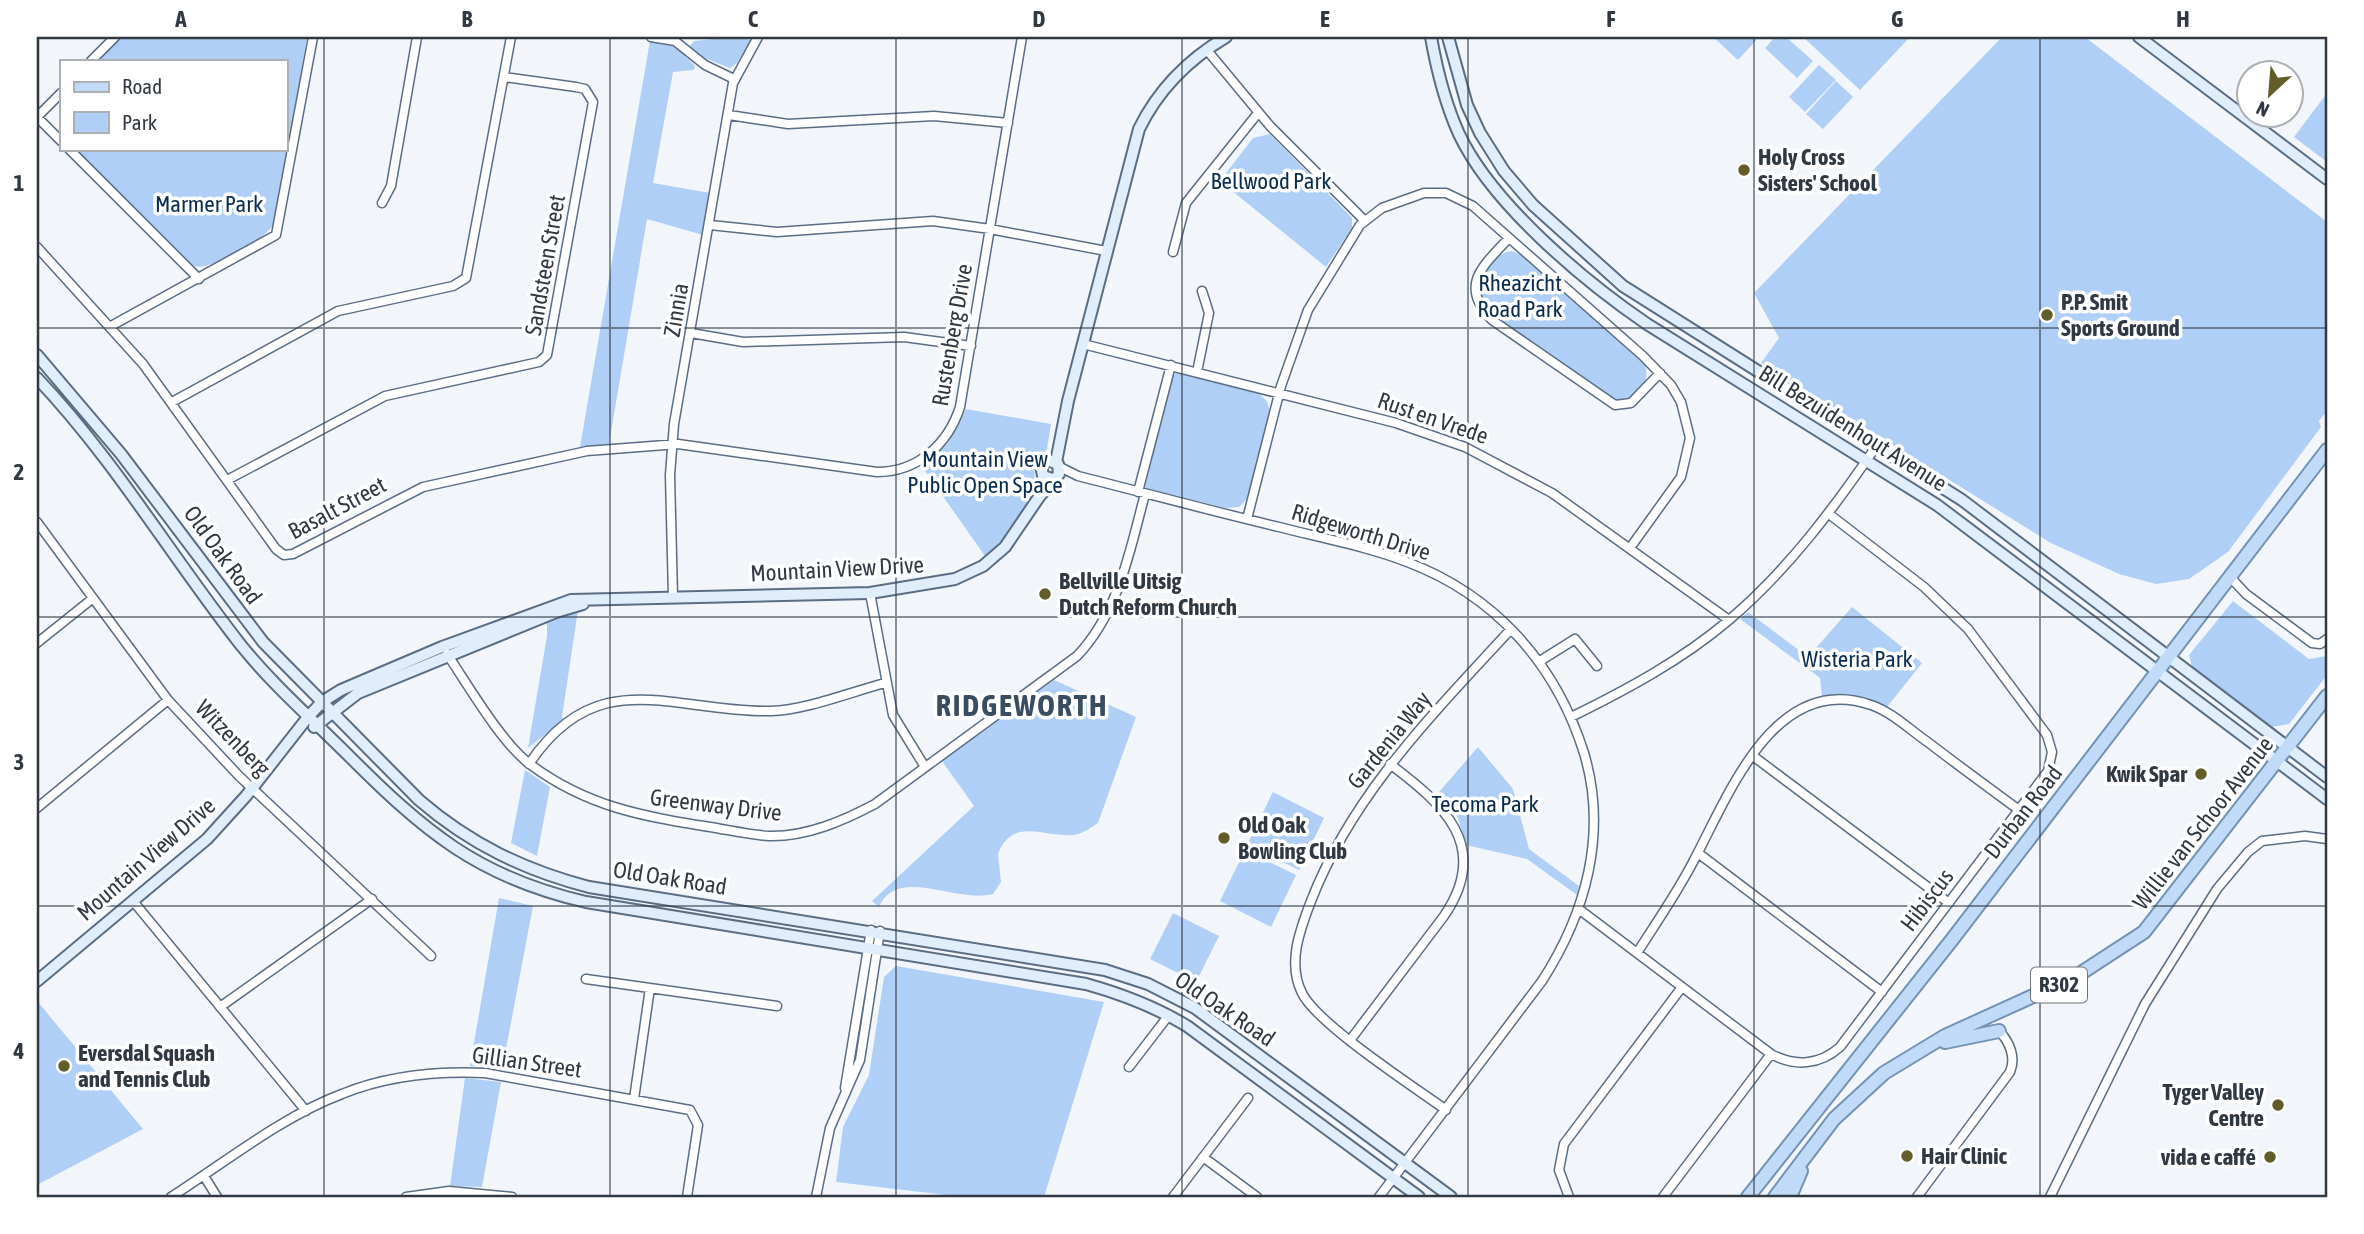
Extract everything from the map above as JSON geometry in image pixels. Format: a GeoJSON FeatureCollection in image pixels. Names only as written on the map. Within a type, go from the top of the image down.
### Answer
{"type":"FeatureCollection","features":[{"type":"Feature","properties":{"kind":"main road"},"geometry":{"type":"LineString","coordinates":[[1054,469],[1058,439],[1134,145],[1146,115],[1177,75],[1226,37]]}},
{"type":"Feature","properties":{"kind":"main road","name":"Bill Bezuidenhout Avenue"},"geometry":{"type":"LineString","coordinates":[[1431,37],[1439,82],[1460,137],[1490,183],[1523,219],[1610,297],[1647,324],[1937,505],[2327,799]]}},
{"type":"Feature","properties":{"kind":"main road","name":"Bill Bezuidenhout Avenue"},"geometry":{"type":"LineString","coordinates":[[1448,37],[1457,76],[1480,133],[1504,171],[1533,205],[1643,300],[1962,500],[2327,777]]}},
{"type":"Feature","properties":{"kind":"main road"},"geometry":{"type":"LineString","coordinates":[[2139,37],[2327,179]]}},
{"type":"Feature","properties":{"kind":"main road","name":"Old Oak Road"},"geometry":{"type":"LineString","coordinates":[[37,355],[121,454],[241,616],[332,714],[443,820],[515,863],[589,887],[876,930],[1105,970],[1148,984],[1195,1008],[1451,1197]]}},
{"type":"Feature","properties":{"kind":"main road","name":"Old Oak Road"},"geometry":{"type":"LineString","coordinates":[[37,378],[113,468],[242,646],[318,727],[425,830],[459,853],[521,884],[586,902],[1086,984],[1121,994],[1169,1015],[1419,1197]]}},
{"type":"Feature","properties":{"kind":"main road","name":"Durban Road"},"geometry":{"type":"LineString","coordinates":[[1748,1197],[1951,941],[2327,450]]}},
{"type":"Feature","properties":{"kind":"main road","name":"Mountain View Drive"},"geometry":{"type":"LineString","coordinates":[[37,981],[207,839],[253,788],[308,716],[321,702],[341,690],[599,599],[870,593],[939,584],[972,572],[1005,547],[1039,497],[1054,469],[1040,468],[1039,497]]}},
{"type":"Feature","properties":{"kind":"main road","name":"Mountain View Drive"},"geometry":{"type":"LineString","coordinates":[[318,727],[353,695],[445,652]]}},
{"type":"Feature","properties":{"kind":"main road","name":"Willie van Schoor Avenue"},"geometry":{"type":"LineString","coordinates":[[1818,1140],[1852,1100],[1915,1052],[1969,1025],[2041,995],[2144,932],[2327,696]]}},
{"type":"Feature","properties":{"kind":"main road"},"geometry":{"type":"LineString","coordinates":[[301,728],[318,727]]}},
{"type":"Feature","properties":{"kind":"main road"},"geometry":{"type":"LineString","coordinates":[[1915,1052],[1999,1031]]}},
{"type":"Feature","properties":{"kind":"main road"},"geometry":{"type":"LineString","coordinates":[[1790,1197],[1818,1140]]}},
{"type":"Feature","properties":{"kind":"main road","name":"R302"},"geometry":{"type":"LineString","coordinates":[[1775,1197],[1818,1140]]}},
{"type":"Feature","properties":{"kind":"street"},"geometry":{"type":"LineString","coordinates":[[92,60],[115,37]]}},
{"type":"Feature","properties":{"kind":"street"},"geometry":{"type":"LineString","coordinates":[[111,327],[273,238],[278,230],[313,37]]}},
{"type":"Feature","properties":{"kind":"street"},"geometry":{"type":"LineString","coordinates":[[382,203],[391,186],[417,37]]}},
{"type":"Feature","properties":{"kind":"street"},"geometry":{"type":"LineString","coordinates":[[172,402],[338,311],[453,286],[466,278],[511,37]]}},
{"type":"Feature","properties":{"kind":"street"},"geometry":{"type":"LineString","coordinates":[[651,37],[675,39],[705,65],[734,79]]}},
{"type":"Feature","properties":{"kind":"street","name":"Zinnia"},"geometry":{"type":"LineString","coordinates":[[673,597],[672,445],[734,79],[758,37]]}},
{"type":"Feature","properties":{"kind":"street","name":"Rustenberg Drive"},"geometry":{"type":"LineString","coordinates":[[672,445],[877,472],[906,467],[934,450],[953,426],[960,407],[1022,37]]}},
{"type":"Feature","properties":{"kind":"street"},"geometry":{"type":"LineString","coordinates":[[1206,50],[1258,113],[1364,220]]}},
{"type":"Feature","properties":{"kind":"street","name":"Sandsteen Street"},"geometry":{"type":"LineString","coordinates":[[229,480],[386,396],[539,362],[547,355],[593,102],[590,94],[576,87],[504,77]]}},
{"type":"Feature","properties":{"kind":"street"},"geometry":{"type":"LineString","coordinates":[[60,94],[37,117],[60,140]]}},
{"type":"Feature","properties":{"kind":"street"},"geometry":{"type":"LineString","coordinates":[[1173,252],[1186,203],[1258,113]]}},
{"type":"Feature","properties":{"kind":"street"},"geometry":{"type":"LineString","coordinates":[[729,115],[788,124],[934,116],[1007,123]]}},
{"type":"Feature","properties":{"kind":"street"},"geometry":{"type":"LineString","coordinates":[[70,150],[199,279]]}},
{"type":"Feature","properties":{"kind":"street"},"geometry":{"type":"LineString","coordinates":[[1247,519],[1279,394],[1313,298],[1364,220],[1382,208],[1416,195],[1446,193],[1467,201],[1510,238],[1660,373],[1681,402],[1689,430],[1689,454],[1681,477],[1630,548]]}},
{"type":"Feature","properties":{"kind":"street"},"geometry":{"type":"LineString","coordinates":[[710,225],[777,232],[933,221],[1106,251]]}},
{"type":"Feature","properties":{"kind":"street"},"geometry":{"type":"LineString","coordinates":[[1510,238],[1481,268],[1476,282],[1479,305],[1492,320],[1615,405],[1631,403],[1660,373]]}},
{"type":"Feature","properties":{"kind":"street","name":"Basalt Street"},"geometry":{"type":"LineString","coordinates":[[37,247],[111,327],[172,402],[278,551],[290,555],[423,487],[587,451],[672,445]]}},
{"type":"Feature","properties":{"kind":"street"},"geometry":{"type":"LineString","coordinates":[[1197,372],[1209,313],[1202,291]]}},
{"type":"Feature","properties":{"kind":"street"},"geometry":{"type":"LineString","coordinates":[[691,333],[743,342],[904,337],[971,346]]}},
{"type":"Feature","properties":{"kind":"street","name":"Rust en Vrede"},"geometry":{"type":"LineString","coordinates":[[1083,344],[1396,423],[1465,447],[1531,480],[1729,620]]}},
{"type":"Feature","properties":{"kind":"street","name":"Greenway Drive"},"geometry":{"type":"LineString","coordinates":[[445,652],[502,734],[529,764],[553,779],[625,813],[768,836],[810,830],[850,816],[875,804],[925,768],[1054,674],[1089,643],[1122,580],[1171,365]]}},
{"type":"Feature","properties":{"kind":"street"},"geometry":{"type":"LineString","coordinates":[[1571,717],[1628,689],[1729,620],[1783,567],[1829,514],[1877,445]]}},
{"type":"Feature","properties":{"kind":"street","name":"Ridgeworth Drive"},"geometry":{"type":"LineString","coordinates":[[1054,469],[1371,551],[1422,568],[1466,592],[1511,629],[1541,661],[1571,717],[1588,771],[1593,802],[1592,848],[1580,910],[1564,945],[1542,981],[1378,1197]]}},
{"type":"Feature","properties":{"kind":"street","name":"Hibiscus"},"geometry":{"type":"LineString","coordinates":[[1580,910],[1771,1054],[1805,1063],[1828,1056],[1840,1046],[1882,992],[2051,764],[2051,746],[2047,735],[1968,629],[1924,587],[1829,514]]}},
{"type":"Feature","properties":{"kind":"street","name":"Witzenberg"},"geometry":{"type":"LineString","coordinates":[[37,522],[168,700],[253,788],[431,956]]}},
{"type":"Feature","properties":{"kind":"street"},"geometry":{"type":"LineString","coordinates":[[2231,578],[2246,594],[2312,643],[2324,641]]}},
{"type":"Feature","properties":{"kind":"street"},"geometry":{"type":"LineString","coordinates":[[870,593],[885,683],[897,724],[925,768]]}},
{"type":"Feature","properties":{"kind":"street"},"geometry":{"type":"LineString","coordinates":[[37,643],[92,599]]}},
{"type":"Feature","properties":{"kind":"street","name":"Gardenia Way"},"geometry":{"type":"LineString","coordinates":[[1446,1110],[1320,1017],[1307,1002],[1296,975],[1296,949],[1307,911],[1331,855],[1366,795],[1390,764],[1511,629]]}},
{"type":"Feature","properties":{"kind":"street"},"geometry":{"type":"LineString","coordinates":[[1541,661],[1575,639],[1597,666]]}},
{"type":"Feature","properties":{"kind":"street"},"geometry":{"type":"LineString","coordinates":[[529,764],[542,747],[575,718],[613,701],[643,698],[774,711],[885,683]]}},
{"type":"Feature","properties":{"kind":"street"},"geometry":{"type":"LineString","coordinates":[[37,808],[168,700]]}},
{"type":"Feature","properties":{"kind":"street"},"geometry":{"type":"LineString","coordinates":[[1637,953],[1698,853],[1722,803],[1777,726],[1795,712],[1828,701],[1860,702],[1889,713],[2018,810]]}},
{"type":"Feature","properties":{"kind":"street"},"geometry":{"type":"LineString","coordinates":[[1753,756],[1949,903]]}},
{"type":"Feature","properties":{"kind":"street"},"geometry":{"type":"LineString","coordinates":[[1351,1039],[1444,916],[1455,898],[1461,878],[1460,846],[1449,816],[1436,799],[1390,764]]}},
{"type":"Feature","properties":{"kind":"street"},"geometry":{"type":"LineString","coordinates":[[2050,1197],[2144,1004],[2217,889],[2248,852],[2262,841],[2305,836],[2327,839]]}},
{"type":"Feature","properties":{"kind":"street"},"geometry":{"type":"LineString","coordinates":[[1698,853],[1882,992]]}},
{"type":"Feature","properties":{"kind":"street"},"geometry":{"type":"LineString","coordinates":[[220,1007],[372,899]]}},
{"type":"Feature","properties":{"kind":"street"},"geometry":{"type":"LineString","coordinates":[[133,901],[306,1111]]}},
{"type":"Feature","properties":{"kind":"street"},"geometry":{"type":"LineString","coordinates":[[816,1197],[830,1128],[860,1060],[876,930]]}},
{"type":"Feature","properties":{"kind":"street"},"geometry":{"type":"LineString","coordinates":[[586,978],[777,1006]]}},
{"type":"Feature","properties":{"kind":"street"},"geometry":{"type":"LineString","coordinates":[[1569,1197],[1559,1170],[1564,1144],[1682,987]]}},
{"type":"Feature","properties":{"kind":"street"},"geometry":{"type":"LineString","coordinates":[[635,1099],[650,988]]}},
{"type":"Feature","properties":{"kind":"street"},"geometry":{"type":"LineString","coordinates":[[1129,1067],[1169,1015]]}},
{"type":"Feature","properties":{"kind":"street"},"geometry":{"type":"LineString","coordinates":[[1917,1197],[2010,1072],[2013,1064],[2011,1053],[1999,1031]]}},
{"type":"Feature","properties":{"kind":"street"},"geometry":{"type":"LineString","coordinates":[[1663,1197],[1771,1054]]}},
{"type":"Feature","properties":{"kind":"street","name":"Gillian Street"},"geometry":{"type":"LineString","coordinates":[[171,1197],[306,1111],[358,1088],[456,1072],[485,1073],[686,1108],[695,1114],[698,1125],[687,1197]]}},
{"type":"Feature","properties":{"kind":"street"},"geometry":{"type":"LineString","coordinates":[[1173,1197],[1248,1098]]}},
{"type":"Feature","properties":{"kind":"street"},"geometry":{"type":"LineString","coordinates":[[1203,1157],[1257,1197]]}},
{"type":"Feature","properties":{"kind":"street"},"geometry":{"type":"LineString","coordinates":[[204,1176],[217,1197]]}},
{"type":"Feature","properties":{"kind":"street"},"geometry":{"type":"LineString","coordinates":[[406,1197],[449,1191],[512,1197]]}},
{"type":"Feature","properties":{"kind":"green space","name":"Marmer Park"},"geometry":{"type":"Polygon","coordinates":[[[122,37],[307,37],[276,220],[272,227],[252,244],[225,259],[212,264],[193,266],[77,150],[287,150],[287,60],[99,60],[122,37]]]}},
{"type":"Feature","properties":{"kind":"green space"},"geometry":{"type":"Polygon","coordinates":[[[735,37],[751,40],[737,63],[730,68],[702,57],[690,46],[694,41],[735,37]]]}},
{"type":"Feature","properties":{"kind":"green space"},"geometry":{"type":"Polygon","coordinates":[[[1713,37],[1759,37],[1738,60],[1713,37]]]}},
{"type":"Feature","properties":{"kind":"green space"},"geometry":{"type":"Polygon","coordinates":[[[1775,37],[1786,37],[1813,61],[1797,78],[1765,48],[1775,37]]]}},
{"type":"Feature","properties":{"kind":"green space"},"geometry":{"type":"Polygon","coordinates":[[[1803,37],[1910,37],[1860,90],[1803,37]]]}},
{"type":"Feature","properties":{"kind":"green space","name":"P.P. Smit Sports Ground"},"geometry":{"type":"Polygon","coordinates":[[[2002,37],[2085,37],[2327,222],[2327,411],[2319,421],[2321,427],[2228,552],[2189,579],[2156,584],[2119,574],[2051,543],[1761,363],[1779,338],[1754,293],[2002,37]]]}},
{"type":"Feature","properties":{"kind":"green space"},"geometry":{"type":"Polygon","coordinates":[[[650,41],[676,47],[695,66],[694,70],[673,72],[653,183],[710,193],[703,235],[647,219],[609,444],[580,447],[650,41]]]}},
{"type":"Feature","properties":{"kind":"green space"},"geometry":{"type":"Polygon","coordinates":[[[1819,65],[1836,80],[1805,112],[1789,97],[1819,65]]]}},
{"type":"Feature","properties":{"kind":"green space"},"geometry":{"type":"Polygon","coordinates":[[[1836,81],[1853,97],[1823,129],[1806,114],[1836,81]]]}},
{"type":"Feature","properties":{"kind":"green space"},"geometry":{"type":"Polygon","coordinates":[[[2327,93],[2327,162],[2294,137],[2299,130],[2304,130],[2304,124],[2327,93]]]}},
{"type":"Feature","properties":{"kind":"green space","name":"Bellwood Park"},"geometry":{"type":"Polygon","coordinates":[[[1270,134],[1352,218],[1352,228],[1326,267],[1220,181],[1253,138],[1270,134]]]}},
{"type":"Feature","properties":{"kind":"green space","name":"Rheazicht Road Park"},"geometry":{"type":"Polygon","coordinates":[[[1512,251],[1521,255],[1643,362],[1646,376],[1641,389],[1629,398],[1615,401],[1491,312],[1482,299],[1483,277],[1497,258],[1512,251]]]}},
{"type":"Feature","properties":{"kind":"green space"},"geometry":{"type":"Polygon","coordinates":[[[1177,373],[1259,394],[1267,401],[1270,411],[1247,499],[1239,507],[1226,508],[1145,488],[1172,376],[1177,373]]]}},
{"type":"Feature","properties":{"kind":"green space","name":"Mountain View Public Open Space"},"geometry":{"type":"Polygon","coordinates":[[[966,409],[1051,424],[1047,449],[1035,464],[1034,488],[1027,506],[1005,539],[985,556],[921,465],[948,443],[966,409]]]}},
{"type":"Feature","properties":{"kind":"green space"},"geometry":{"type":"Polygon","coordinates":[[[2233,601],[2309,659],[2327,656],[2327,675],[2289,724],[2271,727],[2192,667],[2189,655],[2233,601]]]}},
{"type":"Feature","properties":{"kind":"green space","name":"Wisteria Park"},"geometry":{"type":"Polygon","coordinates":[[[1852,607],[1922,663],[1887,707],[1856,696],[1822,696],[1820,678],[1740,619],[1748,612],[1808,657],[1852,607]]]}},
{"type":"Feature","properties":{"kind":"green space"},"geometry":{"type":"Polygon","coordinates":[[[578,610],[562,717],[564,720],[528,748],[547,636],[547,619],[578,610]]]}},
{"type":"Feature","properties":{"kind":"green space"},"geometry":{"type":"Polygon","coordinates":[[[1054,680],[1136,717],[1098,823],[1074,835],[1030,831],[1012,835],[1004,842],[998,854],[1001,882],[993,894],[978,896],[913,887],[899,889],[888,895],[879,907],[872,901],[974,806],[942,761],[1054,680]]]}},
{"type":"Feature","properties":{"kind":"green space","name":"Tecoma Park"},"geometry":{"type":"Polygon","coordinates":[[[1478,747],[1513,789],[1529,849],[1579,886],[1577,895],[1527,859],[1466,845],[1458,818],[1439,792],[1478,747]]]}},
{"type":"Feature","properties":{"kind":"green space"},"geometry":{"type":"Polygon","coordinates":[[[525,770],[550,787],[537,856],[511,843],[525,770]]]}},
{"type":"Feature","properties":{"kind":"green space"},"geometry":{"type":"Polygon","coordinates":[[[1273,792],[1324,818],[1299,870],[1247,845],[1273,792]]]}},
{"type":"Feature","properties":{"kind":"green space"},"geometry":{"type":"Polygon","coordinates":[[[1245,850],[1296,875],[1271,927],[1220,901],[1245,850]]]}},
{"type":"Feature","properties":{"kind":"green space"},"geometry":{"type":"Polygon","coordinates":[[[499,898],[533,906],[502,1070],[470,1066],[499,898]]]}},
{"type":"Feature","properties":{"kind":"green space"},"geometry":{"type":"Polygon","coordinates":[[[1173,913],[1219,936],[1196,982],[1150,959],[1173,913]]]}},
{"type":"Feature","properties":{"kind":"green space"},"geometry":{"type":"Polygon","coordinates":[[[896,966],[1104,1002],[1044,1197],[963,1197],[836,1182],[843,1127],[869,1075],[884,977],[896,966]]]}},
{"type":"Feature","properties":{"kind":"green space","name":"Eversdal Squash and Tennis Club"},"geometry":{"type":"Polygon","coordinates":[[[37,1003],[143,1129],[37,1185],[37,1003]]]}},
{"type":"Feature","properties":{"kind":"green space"},"geometry":{"type":"Polygon","coordinates":[[[465,1078],[501,1082],[482,1187],[450,1186],[465,1078]]]}},
{"type":"Feature","properties":{"kind":"place","name":"Holy Cross Sisters' School"},"geometry":{"type":"Point","coordinates":[1744,170]}},
{"type":"Feature","properties":{"kind":"place","name":"P.P. Smit Sports Ground"},"geometry":{"type":"Point","coordinates":[2047,315]}},
{"type":"Feature","properties":{"kind":"place","name":"Bellville Uitsig Dutch Reform Church"},"geometry":{"type":"Point","coordinates":[1045,594]}},
{"type":"Feature","properties":{"kind":"place","name":"Kwik Spar"},"geometry":{"type":"Point","coordinates":[2201,774]}},
{"type":"Feature","properties":{"kind":"place","name":"Old Oak Bowling Club"},"geometry":{"type":"Point","coordinates":[1224,838]}},
{"type":"Feature","properties":{"kind":"place","name":"Eversdal Squash and Tennis Club"},"geometry":{"type":"Point","coordinates":[64,1066]}},
{"type":"Feature","properties":{"kind":"place","name":"Tyger Valley Centre"},"geometry":{"type":"Point","coordinates":[2278,1105]}},
{"type":"Feature","properties":{"kind":"place","name":"Hair Clinic"},"geometry":{"type":"Point","coordinates":[1907,1156]}},
{"type":"Feature","properties":{"kind":"place","name":"vida e caffé"},"geometry":{"type":"Point","coordinates":[2270,1157]}},
{"type":"Feature","properties":{"kind":"district","name":"RIDGEWORTH"},"geometry":{"type":"Point","coordinates":[1022,706]}}]}
